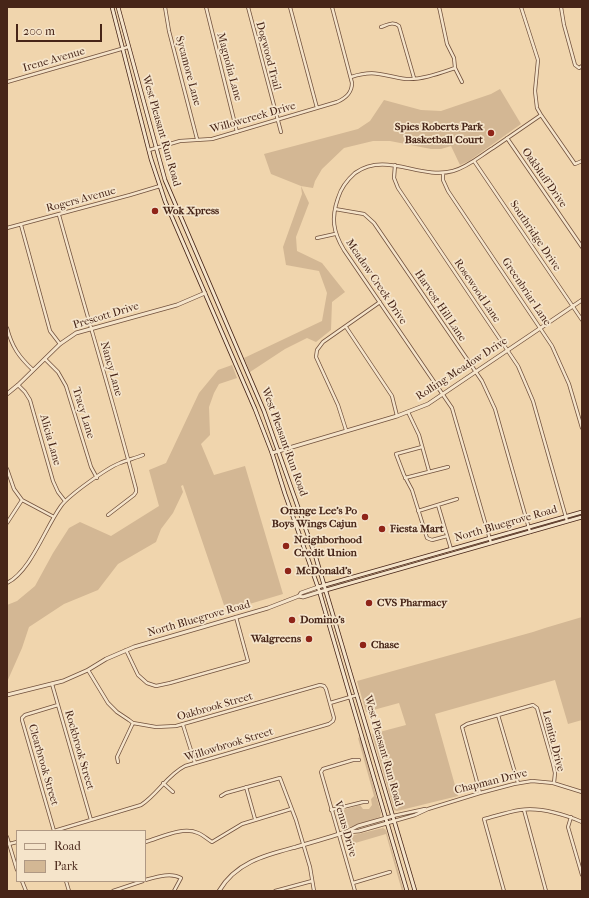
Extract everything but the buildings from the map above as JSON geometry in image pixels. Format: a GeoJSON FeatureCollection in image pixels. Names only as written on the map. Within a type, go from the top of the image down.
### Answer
{"type":"FeatureCollection","features":[{"type":"Feature","properties":{"kind":"main road","name":"West Pleasant Run Road"},"geometry":{"type":"LineString","coordinates":[[112,7],[149,150],[160,186],[181,238],[256,409],[318,587],[407,891]]}},
{"type":"Feature","properties":{"kind":"main road","name":"West Pleasant Run Road"},"geometry":{"type":"LineString","coordinates":[[118,7],[155,148],[166,183],[262,405],[308,532],[325,585],[414,891]]}},
{"type":"Feature","properties":{"kind":"main road"},"geometry":{"type":"LineString","coordinates":[[160,186],[166,183]]}},
{"type":"Feature","properties":{"kind":"main road"},"geometry":{"type":"LineString","coordinates":[[181,238],[188,235]]}},
{"type":"Feature","properties":{"kind":"main road","name":"Prescott Drive"},"geometry":{"type":"LineString","coordinates":[[7,394],[60,344],[76,333],[177,305],[212,290]]}},
{"type":"Feature","properties":{"kind":"main road","name":"Rolling Meadow Drive"},"geometry":{"type":"LineString","coordinates":[[272,453],[397,416],[428,404],[582,300]]}},
{"type":"Feature","properties":{"kind":"main road"},"geometry":{"type":"LineString","coordinates":[[227,343],[234,340]]}},
{"type":"Feature","properties":{"kind":"main road","name":"North Bluegrove Road"},"geometry":{"type":"LineString","coordinates":[[7,695],[63,681],[126,650],[268,608],[318,587],[582,512]]}},
{"type":"Feature","properties":{"kind":"main road","name":"North Bluegrove Road"},"geometry":{"type":"LineString","coordinates":[[299,596],[303,597],[582,517]]}},
{"type":"Feature","properties":{"kind":"main road"},"geometry":{"type":"LineString","coordinates":[[299,535],[308,532]]}},
{"type":"Feature","properties":{"kind":"main road"},"geometry":{"type":"LineString","coordinates":[[379,569],[381,574]]}},
{"type":"Feature","properties":{"kind":"main road"},"geometry":{"type":"LineString","coordinates":[[366,573],[368,578]]}},
{"type":"Feature","properties":{"kind":"main road"},"geometry":{"type":"LineString","coordinates":[[334,642],[341,640]]}},
{"type":"Feature","properties":{"kind":"main road"},"geometry":{"type":"LineString","coordinates":[[361,735],[368,732]]}},
{"type":"Feature","properties":{"kind":"main road","name":"Chapman Drive"},"geometry":{"type":"LineString","coordinates":[[219,891],[235,871],[247,863],[266,855],[346,832],[358,826],[393,816]]}},
{"type":"Feature","properties":{"kind":"main road","name":"Chapman Drive"},"geometry":{"type":"LineString","coordinates":[[346,832],[359,831],[394,821]]}},
{"type":"Feature","properties":{"kind":"main road"},"geometry":{"type":"LineString","coordinates":[[402,874],[409,872]]}},
{"type":"Feature","properties":{"kind":"street","name":"Sycamore Lane"},"geometry":{"type":"LineString","coordinates":[[164,7],[197,139]]}},
{"type":"Feature","properties":{"kind":"street","name":"Magnolia Lane"},"geometry":{"type":"LineString","coordinates":[[206,7],[237,132]]}},
{"type":"Feature","properties":{"kind":"street","name":"Dogwood Trail"},"geometry":{"type":"LineString","coordinates":[[248,7],[281,132]]}},
{"type":"Feature","properties":{"kind":"street"},"geometry":{"type":"LineString","coordinates":[[290,7],[317,108]]}},
{"type":"Feature","properties":{"kind":"street"},"geometry":{"type":"LineString","coordinates":[[332,7],[351,77],[371,72],[407,79],[455,68]]}},
{"type":"Feature","properties":{"kind":"street"},"geometry":{"type":"LineString","coordinates":[[439,7],[447,44],[454,58],[455,68],[462,82]]}},
{"type":"Feature","properties":{"kind":"street"},"geometry":{"type":"LineString","coordinates":[[521,7],[538,60],[535,91],[537,108],[574,164],[582,161]]}},
{"type":"Feature","properties":{"kind":"street"},"geometry":{"type":"LineString","coordinates":[[561,7],[564,25],[575,65],[579,68],[582,66]]}},
{"type":"Feature","properties":{"kind":"street"},"geometry":{"type":"LineString","coordinates":[[381,26],[392,23],[399,26],[414,78]]}},
{"type":"Feature","properties":{"kind":"street","name":"Irene Avenue"},"geometry":{"type":"LineString","coordinates":[[7,82],[128,47]]}},
{"type":"Feature","properties":{"kind":"street","name":"Willowcreek Drive"},"geometry":{"type":"LineString","coordinates":[[149,150],[180,141],[212,139],[337,102],[350,93],[352,89],[351,77]]}},
{"type":"Feature","properties":{"kind":"street","name":"Meadow Creek Drive"},"geometry":{"type":"LineString","coordinates":[[491,543],[454,414],[448,401],[344,250],[335,234],[335,209],[340,190],[349,178],[356,173],[374,165],[382,164],[443,173],[458,170],[474,161],[541,115]]}},
{"type":"Feature","properties":{"kind":"street","name":"Oakbluff Drive"},"geometry":{"type":"LineString","coordinates":[[507,138],[582,247]]}},
{"type":"Feature","properties":{"kind":"street","name":"Southridge Drive"},"geometry":{"type":"LineString","coordinates":[[474,161],[582,320]]}},
{"type":"Feature","properties":{"kind":"street","name":"Rosewood Lane"},"geometry":{"type":"LineString","coordinates":[[395,165],[394,178],[398,188],[518,366],[529,391],[567,521]]}},
{"type":"Feature","properties":{"kind":"street","name":"Greenbriar Lane"},"geometry":{"type":"LineString","coordinates":[[443,173],[443,180],[448,191],[552,346],[569,384],[582,428]]}},
{"type":"Feature","properties":{"kind":"street","name":"Rogers Avenue"},"geometry":{"type":"LineString","coordinates":[[7,228],[160,186]]}},
{"type":"Feature","properties":{"kind":"street","name":"Harvest Hill Lane"},"geometry":{"type":"LineString","coordinates":[[335,209],[364,214],[374,223],[485,388],[495,409],[530,532]]}},
{"type":"Feature","properties":{"kind":"street","name":"Nancy Lane"},"geometry":{"type":"LineString","coordinates":[[58,215],[92,328],[136,492],[108,514]]}},
{"type":"Feature","properties":{"kind":"street"},"geometry":{"type":"LineString","coordinates":[[21,225],[50,331],[60,344]]}},
{"type":"Feature","properties":{"kind":"street"},"geometry":{"type":"LineString","coordinates":[[317,238],[335,234]]}},
{"type":"Feature","properties":{"kind":"street"},"geometry":{"type":"LineString","coordinates":[[346,430],[338,404],[316,356],[319,346],[380,302]]}},
{"type":"Feature","properties":{"kind":"street"},"geometry":{"type":"LineString","coordinates":[[346,326],[392,396],[397,416]]}},
{"type":"Feature","properties":{"kind":"street"},"geometry":{"type":"LineString","coordinates":[[7,328],[11,343],[16,352],[33,370]]}},
{"type":"Feature","properties":{"kind":"street","name":"Tracy Lane"},"geometry":{"type":"LineString","coordinates":[[45,359],[58,372],[66,386],[91,467],[97,478]]}},
{"type":"Feature","properties":{"kind":"street","name":"Alicia Lane"},"geometry":{"type":"LineString","coordinates":[[18,385],[30,400],[53,480],[58,492],[65,501]]}},
{"type":"Feature","properties":{"kind":"street"},"geometry":{"type":"LineString","coordinates":[[408,412],[419,436],[429,471]]}},
{"type":"Feature","properties":{"kind":"street"},"geometry":{"type":"LineString","coordinates":[[422,446],[396,454],[405,478],[412,490],[428,540],[447,536]]}},
{"type":"Feature","properties":{"kind":"street"},"geometry":{"type":"LineString","coordinates":[[7,583],[18,576],[26,566],[54,517],[65,501],[116,465],[143,455]]}},
{"type":"Feature","properties":{"kind":"street"},"geometry":{"type":"LineString","coordinates":[[405,478],[448,467]]}},
{"type":"Feature","properties":{"kind":"street"},"geometry":{"type":"LineString","coordinates":[[7,469],[14,489],[22,500],[54,517]]}},
{"type":"Feature","properties":{"kind":"street"},"geometry":{"type":"LineString","coordinates":[[418,511],[457,499]]}},
{"type":"Feature","properties":{"kind":"street"},"geometry":{"type":"LineString","coordinates":[[7,523],[22,500]]}},
{"type":"Feature","properties":{"kind":"street"},"geometry":{"type":"LineString","coordinates":[[438,505],[451,549]]}},
{"type":"Feature","properties":{"kind":"street"},"geometry":{"type":"LineString","coordinates":[[126,650],[138,674],[147,683],[156,686],[248,661],[236,617]]}},
{"type":"Feature","properties":{"kind":"street","name":"Oakbrook Street"},"geometry":{"type":"LineString","coordinates":[[88,670],[108,703],[117,712],[133,723],[161,728],[183,725],[317,686],[325,687],[330,703]]}},
{"type":"Feature","properties":{"kind":"street","name":"Rockbrook Street"},"geometry":{"type":"LineString","coordinates":[[52,684],[91,820]]}},
{"type":"Feature","properties":{"kind":"street"},"geometry":{"type":"LineString","coordinates":[[330,703],[357,695]]}},
{"type":"Feature","properties":{"kind":"street","name":"Willowbrook Street"},"geometry":{"type":"LineString","coordinates":[[57,830],[141,805],[179,769],[329,724],[334,718],[330,703]]}},
{"type":"Feature","properties":{"kind":"street","name":"Lemita Drive"},"geometry":{"type":"LineString","coordinates":[[498,715],[533,705],[537,708],[553,764],[555,773],[554,783]]}},
{"type":"Feature","properties":{"kind":"street","name":"Clearbrook Street"},"geometry":{"type":"LineString","coordinates":[[54,830],[22,718],[25,714],[58,706]]}},
{"type":"Feature","properties":{"kind":"street"},"geometry":{"type":"LineString","coordinates":[[480,793],[462,727],[464,725],[498,715],[518,783]]}},
{"type":"Feature","properties":{"kind":"street"},"geometry":{"type":"LineString","coordinates":[[118,762],[117,757],[133,723]]}},
{"type":"Feature","properties":{"kind":"street"},"geometry":{"type":"LineString","coordinates":[[183,725],[195,763]]}},
{"type":"Feature","properties":{"kind":"street","name":"Venus Drive"},"geometry":{"type":"LineString","coordinates":[[355,891],[321,772],[323,769],[353,760],[358,760]]}},
{"type":"Feature","properties":{"kind":"street"},"geometry":{"type":"LineString","coordinates":[[221,796],[226,793],[280,778],[296,820],[314,891]]}},
{"type":"Feature","properties":{"kind":"street","name":"Chapman Drive"},"geometry":{"type":"LineString","coordinates":[[394,821],[480,793],[518,783],[532,781],[554,783],[582,792]]}},
{"type":"Feature","properties":{"kind":"street"},"geometry":{"type":"LineString","coordinates":[[163,783],[173,792]]}},
{"type":"Feature","properties":{"kind":"street"},"geometry":{"type":"LineString","coordinates":[[246,787],[255,819]]}},
{"type":"Feature","properties":{"kind":"street"},"geometry":{"type":"LineString","coordinates":[[331,810],[367,802]]}},
{"type":"Feature","properties":{"kind":"street"},"geometry":{"type":"LineString","coordinates":[[146,842],[175,833],[189,831],[197,832],[212,842],[235,827],[255,819],[291,809]]}},
{"type":"Feature","properties":{"kind":"street","name":"Chapman Drive"},"geometry":{"type":"LineString","coordinates":[[393,816],[428,809]]}},
{"type":"Feature","properties":{"kind":"street"},"geometry":{"type":"LineString","coordinates":[[524,810],[546,891]]}},
{"type":"Feature","properties":{"kind":"street"},"geometry":{"type":"LineString","coordinates":[[504,891],[484,819],[524,810],[534,810],[551,812],[582,822]]}},
{"type":"Feature","properties":{"kind":"street"},"geometry":{"type":"LineString","coordinates":[[570,817],[568,827],[582,875]]}},
{"type":"Feature","properties":{"kind":"street"},"geometry":{"type":"LineString","coordinates":[[7,837],[16,867]]}},
{"type":"Feature","properties":{"kind":"street"},"geometry":{"type":"LineString","coordinates":[[9,844],[16,842]]}},
{"type":"Feature","properties":{"kind":"street"},"geometry":{"type":"LineString","coordinates":[[353,883],[390,872]]}},
{"type":"Feature","properties":{"kind":"street"},"geometry":{"type":"LineString","coordinates":[[146,880],[163,876],[178,876],[181,878],[174,891]]}},
{"type":"Feature","properties":{"kind":"street"},"geometry":{"type":"LineString","coordinates":[[275,891],[312,881]]}},
{"type":"Feature","properties":{"kind":"street"},"geometry":{"type":"LineString","coordinates":[[113,891],[141,882]]}},
{"type":"Feature","properties":{"kind":"green space"},"geometry":{"type":"Polygon","coordinates":[[[500,89],[521,124],[469,161],[460,165],[451,146],[441,149],[431,149],[390,141],[373,141],[344,148],[322,169],[313,188],[301,186],[271,174],[264,154],[358,129],[370,121],[384,100],[421,110],[441,111],[491,94],[500,89]]]}},
{"type":"Feature","properties":{"kind":"green space"},"geometry":{"type":"Polygon","coordinates":[[[301,186],[309,203],[296,237],[297,251],[322,263],[345,292],[332,302],[331,330],[316,342],[307,338],[285,349],[250,372],[244,358],[322,321],[327,293],[319,271],[286,265],[283,247],[302,194],[301,186]]]}},
{"type":"Feature","properties":{"kind":"green space"},"geometry":{"type":"Polygon","coordinates":[[[232,365],[237,378],[219,384],[214,393],[209,407],[210,435],[201,444],[214,475],[245,466],[283,594],[226,611],[183,485],[181,486],[183,492],[173,513],[161,529],[156,542],[118,564],[98,590],[64,604],[29,627],[22,648],[7,682],[7,605],[17,601],[35,586],[69,528],[80,522],[111,536],[159,506],[149,470],[166,463],[199,393],[218,370],[232,365]]]}},
{"type":"Feature","properties":{"kind":"green space"},"geometry":{"type":"Polygon","coordinates":[[[582,617],[582,720],[568,724],[555,680],[435,714],[458,796],[397,811],[394,810],[372,734],[406,725],[399,703],[366,712],[357,681],[582,617]]]}},
{"type":"Feature","properties":{"kind":"green space"},"geometry":{"type":"Polygon","coordinates":[[[360,737],[381,813],[380,817],[344,829],[340,827],[336,815],[339,811],[360,805],[363,809],[369,809],[372,805],[371,799],[374,796],[358,738],[360,737]]]}},
{"type":"Feature","properties":{"kind":"green space"},"geometry":{"type":"Polygon","coordinates":[[[383,828],[386,830],[404,891],[402,891],[386,834],[345,846],[344,841],[346,837],[383,828]]]}},
{"type":"Feature","properties":{"kind":"place","name":"Spies Roberts Park Basketball Court"},"geometry":{"type":"Point","coordinates":[491,133]}},
{"type":"Feature","properties":{"kind":"place","name":"Wok Xpress"},"geometry":{"type":"Point","coordinates":[155,211]}},
{"type":"Feature","properties":{"kind":"place","name":"Orange Lee's Po Boys Wings Cajun"},"geometry":{"type":"Point","coordinates":[365,517]}},
{"type":"Feature","properties":{"kind":"place","name":"Fiesta Mart"},"geometry":{"type":"Point","coordinates":[382,529]}},
{"type":"Feature","properties":{"kind":"place","name":"Neighborhood Credit Union"},"geometry":{"type":"Point","coordinates":[286,546]}},
{"type":"Feature","properties":{"kind":"place","name":"McDonald's"},"geometry":{"type":"Point","coordinates":[288,571]}},
{"type":"Feature","properties":{"kind":"place","name":"CVS Pharmacy"},"geometry":{"type":"Point","coordinates":[369,603]}},
{"type":"Feature","properties":{"kind":"place","name":"Domino's"},"geometry":{"type":"Point","coordinates":[292,620]}},
{"type":"Feature","properties":{"kind":"place","name":"Walgreens"},"geometry":{"type":"Point","coordinates":[309,639]}},
{"type":"Feature","properties":{"kind":"place","name":"Chase"},"geometry":{"type":"Point","coordinates":[363,645]}}]}
